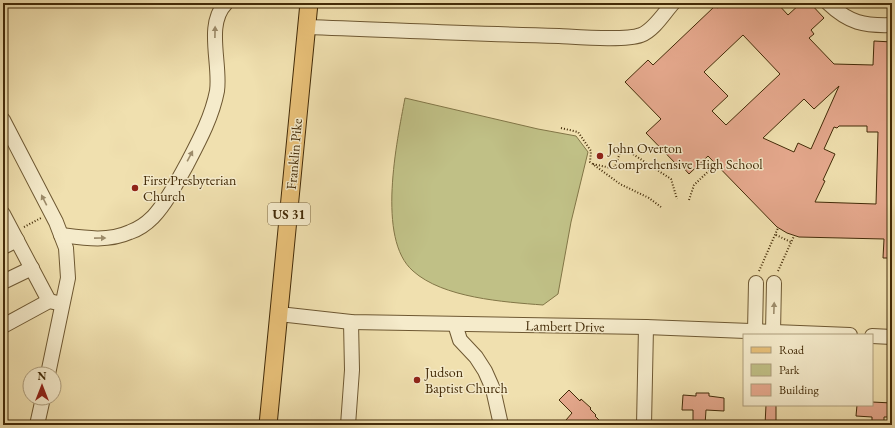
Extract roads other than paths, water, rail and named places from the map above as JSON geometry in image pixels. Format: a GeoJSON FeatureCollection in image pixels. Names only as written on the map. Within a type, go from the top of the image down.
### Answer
{"type":"FeatureCollection","features":[{"type":"Feature","properties":{"kind":"main road","name":"Franklin Pike"},"geometry":{"type":"LineString","coordinates":[[268,425],[309,3]]}},
{"type":"Feature","properties":{"kind":"street"},"geometry":{"type":"LineString","coordinates":[[61,235],[104,238],[123,235],[146,224],[160,208],[190,157],[210,114],[217,84],[215,28],[218,15],[226,3]]}},
{"type":"Feature","properties":{"kind":"street"},"geometry":{"type":"LineString","coordinates":[[306,27],[598,38],[633,37],[642,35],[650,29],[673,3]]}},
{"type":"Feature","properties":{"kind":"street"},"geometry":{"type":"LineString","coordinates":[[828,3],[839,13],[854,21],[866,25],[892,25]]}},
{"type":"Feature","properties":{"kind":"street"},"geometry":{"type":"LineString","coordinates":[[3,120],[51,212],[66,248],[68,284],[50,366]]}},
{"type":"Feature","properties":{"kind":"street"},"geometry":{"type":"LineString","coordinates":[[3,214],[49,301]]}},
{"type":"Feature","properties":{"kind":"street"},"geometry":{"type":"LineString","coordinates":[[3,247],[15,236]]}},
{"type":"Feature","properties":{"kind":"street"},"geometry":{"type":"LineString","coordinates":[[3,282],[32,268]]}},
{"type":"Feature","properties":{"kind":"street"},"geometry":{"type":"LineString","coordinates":[[754,331],[756,280]]}},
{"type":"Feature","properties":{"kind":"street"},"geometry":{"type":"LineString","coordinates":[[773,332],[775,280]]}},
{"type":"Feature","properties":{"kind":"street"},"geometry":{"type":"LineString","coordinates":[[3,326],[49,301],[63,304]]}},
{"type":"Feature","properties":{"kind":"street","name":"Lambert Drive"},"geometry":{"type":"LineString","coordinates":[[279,314],[351,322],[646,327],[824,334]]}},
{"type":"Feature","properties":{"kind":"street"},"geometry":{"type":"LineString","coordinates":[[348,425],[352,370],[351,322]]}},
{"type":"Feature","properties":{"kind":"street"},"geometry":{"type":"LineString","coordinates":[[455,324],[460,340],[485,371],[493,389],[501,425]]}},
{"type":"Feature","properties":{"kind":"street"},"geometry":{"type":"LineString","coordinates":[[644,425],[646,327]]}},
{"type":"Feature","properties":{"kind":"street"},"geometry":{"type":"LineString","coordinates":[[873,336],[892,337]]}},
{"type":"Feature","properties":{"kind":"street"},"geometry":{"type":"LineString","coordinates":[[37,425],[41,406]]}},
{"type":"Feature","properties":{"kind":"place","name":"John Overton Comprehensive High School"},"geometry":{"type":"Point","coordinates":[600,156]}},
{"type":"Feature","properties":{"kind":"place","name":"First Presbyterian Church"},"geometry":{"type":"Point","coordinates":[135,188]}},
{"type":"Feature","properties":{"kind":"place","name":"Judson Baptist Church"},"geometry":{"type":"Point","coordinates":[417,380]}}]}
